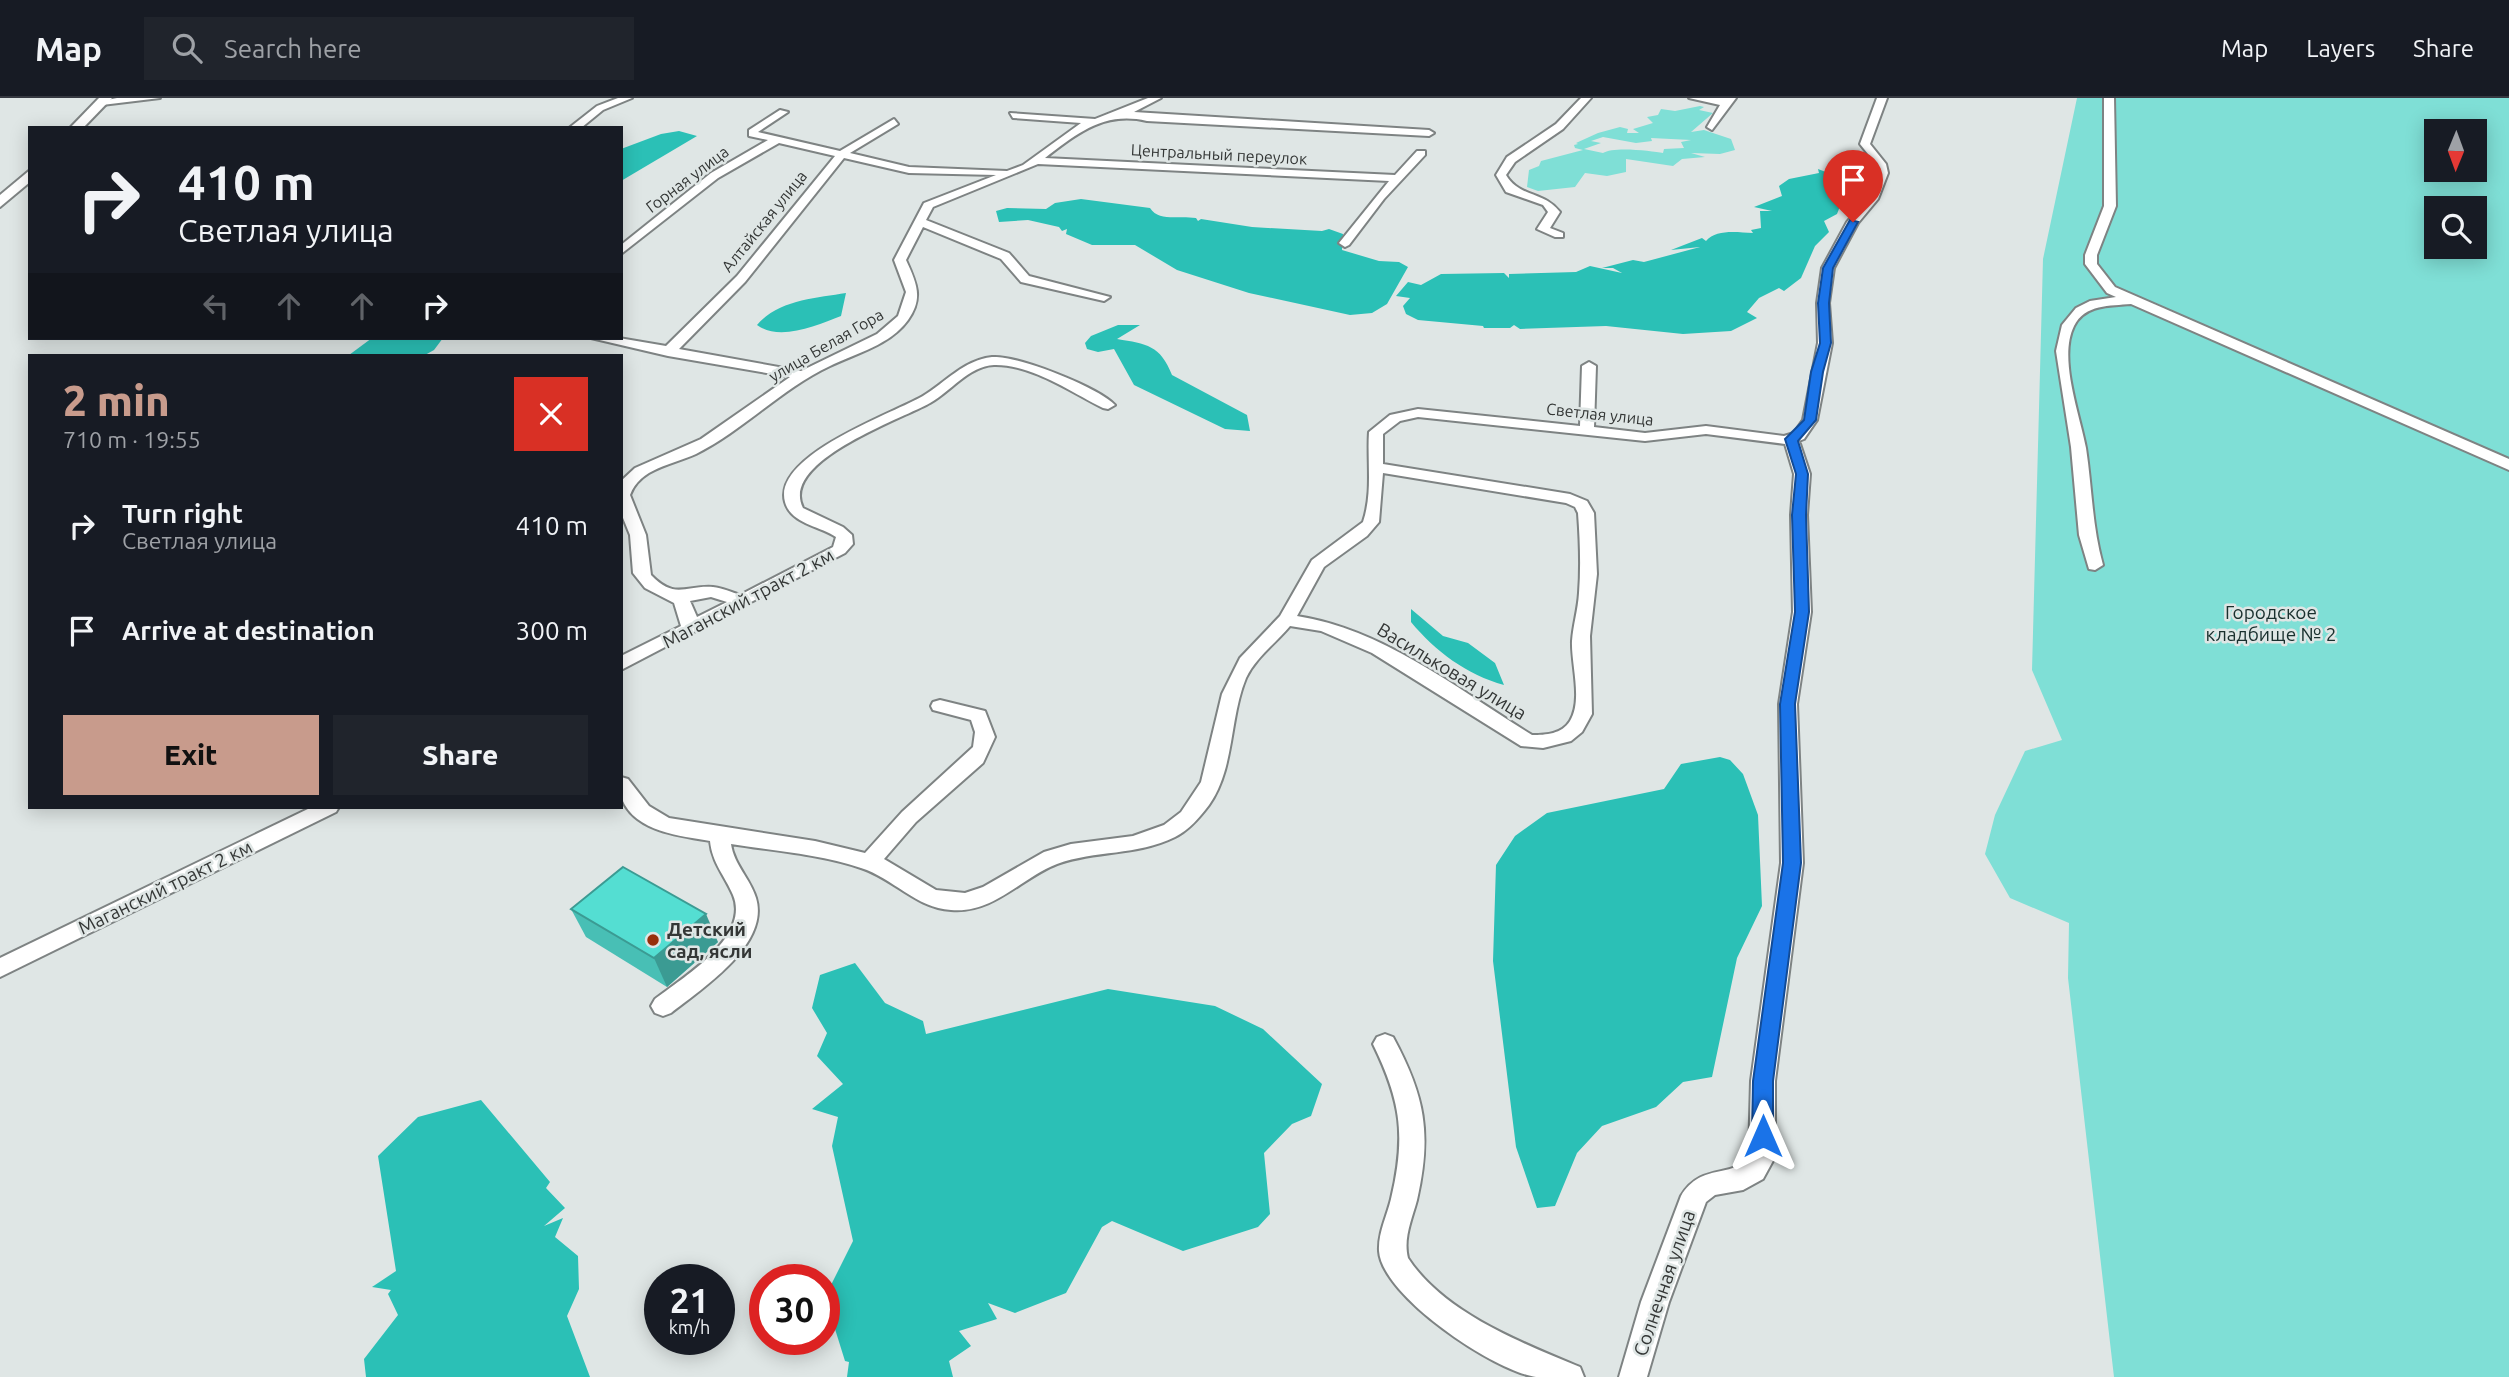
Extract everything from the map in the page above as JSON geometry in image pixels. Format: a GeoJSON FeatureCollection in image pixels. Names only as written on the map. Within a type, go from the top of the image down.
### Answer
{"type":"FeatureCollection","features":[{"type":"Feature","properties":{"kind":"main road"},"geometry":{"type":"LineString","coordinates":[[78,126],[104,100]]}},
{"type":"Feature","properties":{"kind":"main road"},"geometry":{"type":"LineString","coordinates":[[0,203],[28,176]]}},
{"type":"Feature","properties":{"kind":"street"},"geometry":{"type":"LineString","coordinates":[[104,100],[155,98]]}},
{"type":"Feature","properties":{"kind":"street"},"geometry":{"type":"LineString","coordinates":[[577,126],[600,108],[627,98]]}},
{"type":"Feature","properties":{"kind":"street","name":"улица Белая Гора"},"geometry":{"type":"LineString","coordinates":[[679,597],[645,579],[640,569],[638,533],[623,501],[623,488],[639,472],[712,439],[802,376],[870,343],[902,317],[910,306],[913,290],[900,260],[928,205],[1039,161],[1063,136],[1094,121],[1125,113],[1156,98]]}},
{"type":"Feature","properties":{"kind":"street"},"geometry":{"type":"LineString","coordinates":[[1559,235],[1543,229],[1554,212],[1548,203],[1510,190],[1502,175],[1505,165],[1516,154],[1554,131],[1586,98]]}},
{"type":"Feature","properties":{"kind":"street"},"geometry":{"type":"LineString","coordinates":[[1694,98],[1729,100],[1712,127]]}},
{"type":"Feature","properties":{"kind":"street"},"geometry":{"type":"LineString","coordinates":[[1791,439],[1799,436],[1810,420],[1814,388],[1825,343],[1824,303],[1828,268],[1853,222],[1872,199],[1883,173],[1881,164],[1865,144],[1882,98]]}},
{"type":"Feature","properties":{"kind":"street"},"geometry":{"type":"LineString","coordinates":[[2109,98],[2110,206],[2091,255],[2091,264],[2111,290],[2130,301],[2509,465]]}},
{"type":"Feature","properties":{"kind":"street"},"geometry":{"type":"LineString","coordinates":[[783,112],[752,133],[909,170],[1011,173]]}},
{"type":"Feature","properties":{"kind":"street"},"geometry":{"type":"LineString","coordinates":[[1125,113],[1147,118],[1429,133]]}},
{"type":"Feature","properties":{"kind":"street"},"geometry":{"type":"LineString","coordinates":[[1013,115],[1094,121]]}},
{"type":"Feature","properties":{"kind":"street","name":"Алтайская улица"},"geometry":{"type":"LineString","coordinates":[[668,352],[741,279],[842,153],[894,122]]}},
{"type":"Feature","properties":{"kind":"street","name":"Горная улица"},"geometry":{"type":"LineString","coordinates":[[623,249],[711,178],[743,157],[777,140]]}},
{"type":"Feature","properties":{"kind":"street"},"geometry":{"type":"LineString","coordinates":[[1345,243],[1397,178],[1421,153]]}},
{"type":"Feature","properties":{"kind":"street","name":"Центральный переулок"},"geometry":{"type":"LineString","coordinates":[[1039,161],[1397,178]]}},
{"type":"Feature","properties":{"kind":"street"},"geometry":{"type":"LineString","coordinates":[[920,222],[1005,256],[1011,260],[1019,276],[1025,279],[1104,297]]}},
{"type":"Feature","properties":{"kind":"street"},"geometry":{"type":"LineString","coordinates":[[2095,565],[2084,533],[2078,451],[2064,384],[2064,339],[2066,327],[2082,307],[2102,302],[2130,301]]}},
{"type":"Feature","properties":{"kind":"street"},"geometry":{"type":"LineString","coordinates":[[608,340],[788,370],[802,376]]}},
{"type":"Feature","properties":{"kind":"street","name":"Маганский тракт 2 км"},"geometry":{"type":"LineString","coordinates":[[623,663],[816,564],[845,544],[844,535],[838,530],[798,512],[793,504],[794,487],[817,458],[844,437],[926,400],[976,365],[1006,362],[1108,405]]}},
{"type":"Feature","properties":{"kind":"street"},"geometry":{"type":"LineString","coordinates":[[1587,431],[1589,366]]}},
{"type":"Feature","properties":{"kind":"street","name":"Светлая улица"},"geometry":{"type":"LineString","coordinates":[[1373,467],[1376,432],[1383,424],[1406,415],[1433,414],[1662,438],[1721,430],[1791,439]]}},
{"type":"Feature","properties":{"kind":"street","name":"Солнечная улица"},"geometry":{"type":"LineString","coordinates":[[1633,1377],[1656,1301],[1690,1205],[1697,1193],[1709,1184],[1743,1178],[1754,1171],[1762,1157],[1763,1081],[1792,863],[1788,704],[1802,612],[1799,515],[1802,474],[1791,439]]}},
{"type":"Feature","properties":{"kind":"street"},"geometry":{"type":"LineString","coordinates":[[623,787],[642,811],[663,824],[812,848],[869,862],[934,899],[953,903],[978,899],[1051,858],[1118,848],[1150,840],[1187,817],[1203,797],[1212,776],[1236,682],[1246,663],[1286,620],[1309,575],[1324,557],[1359,535],[1371,522],[1373,467]]}},
{"type":"Feature","properties":{"kind":"street","name":"Васильковая улица"},"geometry":{"type":"LineString","coordinates":[[1286,620],[1325,626],[1378,649],[1528,741],[1549,742],[1565,737],[1579,722],[1586,705],[1580,676],[1581,638],[1588,596],[1587,526],[1586,513],[1581,504],[1570,499],[1373,467]]}},
{"type":"Feature","properties":{"kind":"street"},"geometry":{"type":"LineString","coordinates":[[679,597],[712,593],[743,601]]}},
{"type":"Feature","properties":{"kind":"street"},"geometry":{"type":"LineString","coordinates":[[679,597],[687,606],[690,629]]}},
{"type":"Feature","properties":{"kind":"street"},"geometry":{"type":"LineString","coordinates":[[869,862],[908,817],[976,758],[985,746],[987,731],[978,715],[940,706]]}},
{"type":"Feature","properties":{"kind":"street","name":"Маганский тракт 2 км"},"geometry":{"type":"LineString","coordinates":[[0,968],[326,809]]}},
{"type":"Feature","properties":{"kind":"street"},"geometry":{"type":"LineString","coordinates":[[663,1006],[733,946],[748,919],[749,910],[745,896],[723,863],[720,835]]}},
{"type":"Feature","properties":{"kind":"street"},"geometry":{"type":"LineString","coordinates":[[1385,1044],[1400,1070],[1412,1108],[1416,1134],[1413,1162],[1394,1239],[1393,1254],[1398,1269],[1412,1285],[1470,1333],[1570,1377]]}},
{"type":"Feature","properties":{"kind":"green space","name":"Городское кладбище № 2"},"geometry":{"type":"Polygon","coordinates":[[[2077,98],[2509,98],[2509,1377],[2114,1377],[2068,978],[2069,923],[2010,898],[1985,854],[1995,815],[2025,751],[2062,740],[2032,670],[2043,259],[2077,98]]]}},
{"type":"Feature","properties":{"kind":"green space"},"geometry":{"type":"Polygon","coordinates":[[[1704,107],[1699,110],[1713,113],[1691,132],[1704,130],[1731,139],[1735,150],[1720,154],[1691,153],[1705,157],[1682,159],[1673,166],[1626,159],[1626,172],[1607,176],[1585,173],[1575,187],[1538,191],[1527,187],[1529,170],[1539,166],[1541,161],[1583,150],[1575,148],[1574,145],[1578,144],[1576,143],[1620,127],[1628,129],[1627,133],[1639,133],[1633,129],[1653,123],[1647,117],[1658,115],[1661,109],[1675,111],[1704,107]],[[1603,137],[1591,141],[1601,143],[1584,149],[1603,153],[1624,149],[1663,153],[1664,149],[1684,148],[1681,142],[1691,140],[1651,138],[1652,141],[1636,143],[1603,137]]]}},
{"type":"Feature","properties":{"kind":"shaded area"},"geometry":{"type":"Polygon","coordinates":[[[679,131],[697,136],[623,180],[623,148],[661,134],[679,131]]]}},
{"type":"Feature","properties":{"kind":"shaded area"},"geometry":{"type":"Polygon","coordinates":[[[1818,169],[1831,174],[1836,172],[1848,179],[1841,190],[1844,196],[1837,214],[1824,221],[1829,232],[1815,246],[1801,278],[1784,291],[1779,288],[1759,298],[1747,312],[1757,318],[1731,331],[1683,334],[1606,326],[1520,329],[1514,325],[1510,328],[1484,328],[1418,320],[1406,314],[1403,306],[1410,298],[1396,296],[1408,282],[1421,285],[1441,274],[1504,273],[1509,278],[1509,274],[1576,272],[1590,266],[1622,273],[1613,268],[1602,268],[1633,260],[1644,262],[1700,247],[1671,250],[1702,238],[1706,241],[1721,233],[1753,233],[1751,230],[1761,228],[1760,211],[1772,211],[1754,207],[1782,196],[1779,186],[1789,179],[1819,173],[1818,169]]]}},
{"type":"Feature","properties":{"kind":"shaded area"},"geometry":{"type":"Polygon","coordinates":[[[1081,199],[1150,208],[1164,217],[1196,218],[1198,221],[1201,219],[1252,227],[1322,231],[1329,229],[1343,234],[1342,250],[1379,261],[1399,262],[1408,267],[1387,304],[1372,313],[1350,315],[1249,293],[1177,270],[1135,245],[1092,245],[1066,234],[1067,229],[1062,231],[1059,227],[1028,220],[999,222],[996,211],[1007,208],[1046,209],[1055,203],[1081,199]]]}},
{"type":"Feature","properties":{"kind":"shaded area"},"geometry":{"type":"Polygon","coordinates":[[[846,293],[841,316],[821,324],[787,332],[766,330],[757,325],[786,305],[846,293]]]}},
{"type":"Feature","properties":{"kind":"shaded area"},"geometry":{"type":"Polygon","coordinates":[[[1118,325],[1140,325],[1117,339],[1144,345],[1157,352],[1163,357],[1172,375],[1247,415],[1250,431],[1225,429],[1134,385],[1114,349],[1098,352],[1087,349],[1085,343],[1091,336],[1118,325]]]}},
{"type":"Feature","properties":{"kind":"shaded area"},"geometry":{"type":"Polygon","coordinates":[[[369,340],[442,340],[427,354],[350,354],[369,340]]]}},
{"type":"Feature","properties":{"kind":"shaded area"},"geometry":{"type":"Polygon","coordinates":[[[1411,609],[1443,636],[1468,643],[1495,663],[1504,685],[1477,675],[1441,652],[1411,622],[1411,609]]]}},
{"type":"Feature","properties":{"kind":"shaded area"},"geometry":{"type":"Polygon","coordinates":[[[1720,757],[1730,760],[1743,774],[1758,815],[1762,906],[1737,958],[1712,1077],[1683,1082],[1656,1107],[1602,1126],[1577,1153],[1555,1206],[1537,1208],[1516,1147],[1493,961],[1496,865],[1515,836],[1547,813],[1664,789],[1681,764],[1720,757]]]}},
{"type":"Feature","properties":{"kind":"shaded area"},"geometry":{"type":"Polygon","coordinates":[[[855,963],[885,1003],[923,1021],[926,1034],[1108,989],[1215,1006],[1263,1029],[1322,1084],[1311,1116],[1292,1124],[1264,1153],[1270,1214],[1258,1227],[1183,1251],[1112,1221],[1102,1227],[1066,1293],[1015,1313],[988,1303],[997,1319],[959,1331],[971,1346],[949,1361],[953,1377],[847,1377],[849,1362],[845,1361],[840,1345],[840,1267],[853,1241],[832,1146],[838,1117],[812,1109],[843,1084],[817,1056],[827,1033],[812,1008],[820,975],[855,963]]]}},
{"type":"Feature","properties":{"kind":"shaded area"},"geometry":{"type":"Polygon","coordinates":[[[481,1100],[550,1182],[546,1188],[565,1208],[544,1226],[563,1218],[555,1237],[578,1256],[579,1289],[567,1316],[590,1377],[366,1377],[364,1359],[398,1315],[388,1294],[391,1290],[372,1287],[396,1271],[378,1156],[418,1117],[481,1100]]]}},
{"type":"Feature","properties":{"kind":"building"},"geometry":{"type":"Polygon","coordinates":[[[623,867],[706,914],[654,958],[571,909],[623,867]]]}},
{"type":"Feature","properties":{"kind":"place","name":"Детский сад, ясли"},"geometry":{"type":"Point","coordinates":[653,940]}},
{"type":"Feature","properties":{"kind":"route"},"geometry":{"type":"LineString","coordinates":[[1763,1136],[1763,1081],[1769,1024],[1792,863],[1792,763],[1788,704],[1802,612],[1799,515],[1802,474],[1796,447],[1791,439],[1799,436],[1810,420],[1817,372],[1825,343],[1824,292],[1828,268],[1853,222]]}}]}
